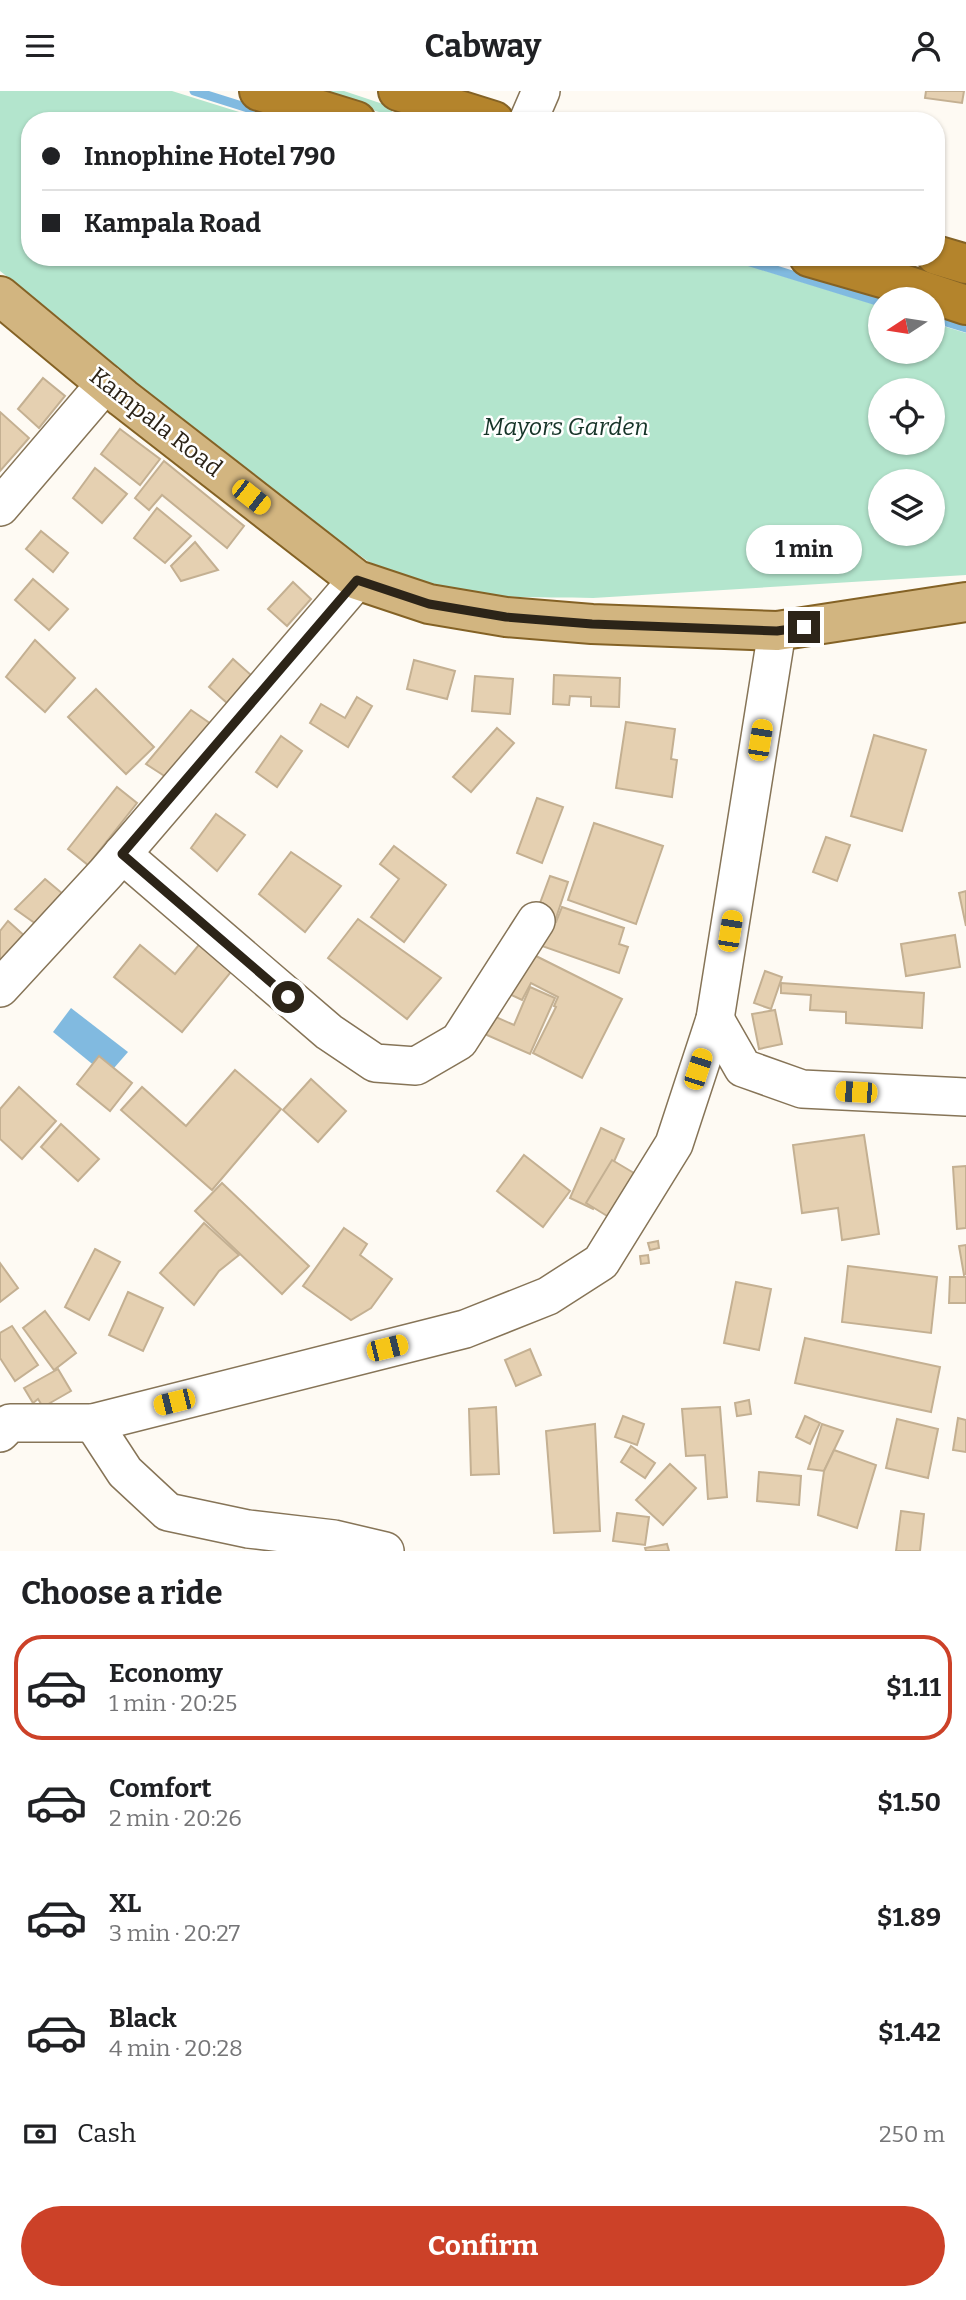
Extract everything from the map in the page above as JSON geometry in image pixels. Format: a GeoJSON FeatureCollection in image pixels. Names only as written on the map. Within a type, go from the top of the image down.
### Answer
{"type":"FeatureCollection","features":[{"type":"Feature","properties":{"kind":"highway"},"geometry":{"type":"LineString","coordinates":[[259,91],[327,112]]}},
{"type":"Feature","properties":{"kind":"highway"},"geometry":{"type":"LineString","coordinates":[[398,91],[465,112]]}},
{"type":"Feature","properties":{"kind":"highway"},"geometry":{"type":"LineString","coordinates":[[945,258],[966,264]]}},
{"type":"Feature","properties":{"kind":"highway"},"geometry":{"type":"LineString","coordinates":[[840,266],[966,305]]}},
{"type":"Feature","properties":{"kind":"main road","name":"Kampala Road"},"geometry":{"type":"LineString","coordinates":[[0,296],[357,580],[429,604],[506,617],[592,624],[777,631],[966,602]]}},
{"type":"Feature","properties":{"kind":"street"},"geometry":{"type":"LineString","coordinates":[[532,112],[541,91]]}},
{"type":"Feature","properties":{"kind":"street"},"geometry":{"type":"LineString","coordinates":[[0,507],[106,383]]}},
{"type":"Feature","properties":{"kind":"street"},"geometry":{"type":"LineString","coordinates":[[0,988],[122,854],[357,580]]}},
{"type":"Feature","properties":{"kind":"street"},"geometry":{"type":"LineString","coordinates":[[3,1422],[93,1423],[465,1329],[548,1296],[601,1262],[674,1145],[715,1019],[777,631]]}},
{"type":"Feature","properties":{"kind":"street"},"geometry":{"type":"LineString","coordinates":[[122,854],[329,1033],[375,1063],[416,1066],[459,1041],[536,921]]}},
{"type":"Feature","properties":{"kind":"street"},"geometry":{"type":"LineString","coordinates":[[715,1019],[743,1067],[802,1089],[966,1097]]}},
{"type":"Feature","properties":{"kind":"street"},"geometry":{"type":"LineString","coordinates":[[93,1423],[125,1472],[168,1512],[248,1529],[334,1539],[385,1551]]}},
{"type":"Feature","properties":{"kind":"green space","name":"Mayors Garden"},"geometry":{"type":"Polygon","coordinates":[[[0,91],[172,91],[239,112],[21,112],[21,266],[750,266],[868,302],[868,364],[945,364],[945,327],[966,333],[966,575],[593,598],[471,594],[410,581],[383,570],[358,554],[348,560],[60,331],[62,320],[0,271],[0,91]]]}},
{"type":"Feature","properties":{"kind":"green space"},"geometry":{"type":"Polygon","coordinates":[[[309,91],[344,91],[392,107],[392,112],[379,112],[309,91]]]}},
{"type":"Feature","properties":{"kind":"water"},"geometry":{"type":"Polygon","coordinates":[[[71,1008],[128,1052],[107,1076],[53,1032],[71,1008]]]}},
{"type":"Feature","properties":{"kind":"building"},"geometry":{"type":"Polygon","coordinates":[[[926,91],[964,91],[962,103],[925,98],[926,91]]]}},
{"type":"Feature","properties":{"kind":"building"},"geometry":{"type":"Polygon","coordinates":[[[43,378],[65,396],[39,428],[18,409],[43,378]]]}},
{"type":"Feature","properties":{"kind":"building"},"geometry":{"type":"Polygon","coordinates":[[[0,412],[29,438],[0,471],[0,412]]]}},
{"type":"Feature","properties":{"kind":"building"},"geometry":{"type":"Polygon","coordinates":[[[120,429],[160,459],[140,485],[101,454],[120,429]]]}},
{"type":"Feature","properties":{"kind":"building"},"geometry":{"type":"Polygon","coordinates":[[[164,461],[244,526],[227,548],[162,495],[149,510],[135,498],[164,461]]]}},
{"type":"Feature","properties":{"kind":"building"},"geometry":{"type":"Polygon","coordinates":[[[95,468],[127,494],[102,523],[73,498],[95,468]]]}},
{"type":"Feature","properties":{"kind":"building"},"geometry":{"type":"Polygon","coordinates":[[[157,508],[191,536],[165,563],[134,538],[157,508]]]}},
{"type":"Feature","properties":{"kind":"building"},"geometry":{"type":"Polygon","coordinates":[[[41,531],[68,553],[53,572],[26,549],[41,531]]]}},
{"type":"Feature","properties":{"kind":"building"},"geometry":{"type":"Polygon","coordinates":[[[195,542],[218,570],[181,581],[171,566],[195,542]]]}},
{"type":"Feature","properties":{"kind":"building"},"geometry":{"type":"Polygon","coordinates":[[[33,579],[68,609],[49,630],[15,600],[33,579]]]}},
{"type":"Feature","properties":{"kind":"building"},"geometry":{"type":"Polygon","coordinates":[[[293,582],[311,599],[287,626],[268,609],[293,582]]]}},
{"type":"Feature","properties":{"kind":"building"},"geometry":{"type":"Polygon","coordinates":[[[35,640],[75,678],[45,712],[6,677],[35,640]]]}},
{"type":"Feature","properties":{"kind":"building"},"geometry":{"type":"Polygon","coordinates":[[[233,659],[251,675],[227,703],[209,687],[233,659]]]}},
{"type":"Feature","properties":{"kind":"building"},"geometry":{"type":"Polygon","coordinates":[[[414,660],[455,671],[447,699],[407,689],[414,660]]]}},
{"type":"Feature","properties":{"kind":"building"},"geometry":{"type":"Polygon","coordinates":[[[554,675],[620,678],[619,707],[591,706],[591,697],[570,696],[569,705],[553,704],[554,675]]]}},
{"type":"Feature","properties":{"kind":"building"},"geometry":{"type":"Polygon","coordinates":[[[475,676],[513,679],[510,714],[472,711],[475,676]]]}},
{"type":"Feature","properties":{"kind":"building"},"geometry":{"type":"Polygon","coordinates":[[[96,689],[154,747],[126,774],[68,717],[96,689]]]}},
{"type":"Feature","properties":{"kind":"building"},"geometry":{"type":"Polygon","coordinates":[[[357,697],[372,706],[348,747],[310,723],[321,704],[345,718],[357,697]]]}},
{"type":"Feature","properties":{"kind":"building"},"geometry":{"type":"Polygon","coordinates":[[[191,710],[211,724],[166,777],[146,764],[191,710]]]}},
{"type":"Feature","properties":{"kind":"building"},"geometry":{"type":"Polygon","coordinates":[[[626,722],[675,729],[671,759],[677,760],[672,797],[616,788],[626,722]]]}},
{"type":"Feature","properties":{"kind":"building"},"geometry":{"type":"Polygon","coordinates":[[[497,728],[514,743],[471,792],[453,777],[497,728]]]}},
{"type":"Feature","properties":{"kind":"building"},"geometry":{"type":"Polygon","coordinates":[[[874,735],[926,750],[902,831],[851,816],[874,735]]]}},
{"type":"Feature","properties":{"kind":"building"},"geometry":{"type":"Polygon","coordinates":[[[281,736],[302,751],[277,787],[256,772],[281,736]]]}},
{"type":"Feature","properties":{"kind":"building"},"geometry":{"type":"Polygon","coordinates":[[[117,787],[137,803],[88,865],[68,849],[117,787]]]}},
{"type":"Feature","properties":{"kind":"building"},"geometry":{"type":"Polygon","coordinates":[[[537,798],[563,807],[542,863],[517,853],[537,798]]]}},
{"type":"Feature","properties":{"kind":"building"},"geometry":{"type":"Polygon","coordinates":[[[216,814],[245,835],[217,871],[191,848],[216,814]]]}},
{"type":"Feature","properties":{"kind":"building"},"geometry":{"type":"Polygon","coordinates":[[[594,823],[663,846],[636,924],[568,900],[594,823]]]}},
{"type":"Feature","properties":{"kind":"building"},"geometry":{"type":"Polygon","coordinates":[[[826,837],[850,845],[837,881],[813,872],[826,837]]]}},
{"type":"Feature","properties":{"kind":"building"},"geometry":{"type":"Polygon","coordinates":[[[394,846],[446,885],[404,942],[371,917],[399,879],[380,864],[394,846]]]}},
{"type":"Feature","properties":{"kind":"building"},"geometry":{"type":"Polygon","coordinates":[[[291,852],[341,886],[305,932],[259,894],[291,852]]]}},
{"type":"Feature","properties":{"kind":"building"},"geometry":{"type":"Polygon","coordinates":[[[550,876],[568,882],[555,921],[536,914],[550,876]]]}},
{"type":"Feature","properties":{"kind":"building"},"geometry":{"type":"Polygon","coordinates":[[[45,879],[63,894],[36,924],[15,909],[45,879]]]}},
{"type":"Feature","properties":{"kind":"building"},"geometry":{"type":"Polygon","coordinates":[[[966,891],[966,926],[959,893],[966,891]]]}},
{"type":"Feature","properties":{"kind":"building"},"geometry":{"type":"Polygon","coordinates":[[[562,907],[624,928],[619,944],[628,947],[619,973],[539,945],[547,920],[556,922],[562,907]]]}},
{"type":"Feature","properties":{"kind":"building"},"geometry":{"type":"Polygon","coordinates":[[[358,919],[441,978],[407,1019],[328,958],[358,919]]]}},
{"type":"Feature","properties":{"kind":"building"},"geometry":{"type":"Polygon","coordinates":[[[8,921],[27,938],[0,969],[0,931],[8,921]]]}},
{"type":"Feature","properties":{"kind":"building"},"geometry":{"type":"Polygon","coordinates":[[[955,935],[960,967],[906,976],[901,944],[955,935]]]}},
{"type":"Feature","properties":{"kind":"building"},"geometry":{"type":"Polygon","coordinates":[[[203,940],[235,967],[182,1032],[114,977],[140,945],[175,974],[203,940]]]}},
{"type":"Feature","properties":{"kind":"building"},"geometry":{"type":"Polygon","coordinates":[[[524,950],[622,999],[582,1078],[533,1053],[556,1007],[554,1006],[558,997],[531,983],[522,1000],[503,991],[524,950]]]}},
{"type":"Feature","properties":{"kind":"building"},"geometry":{"type":"Polygon","coordinates":[[[765,971],[782,977],[771,1009],[754,1003],[765,971]]]}},
{"type":"Feature","properties":{"kind":"building"},"geometry":{"type":"Polygon","coordinates":[[[781,983],[924,993],[922,1028],[846,1023],[846,1012],[810,1010],[811,995],[781,993],[781,983]]]}},
{"type":"Feature","properties":{"kind":"building"},"geometry":{"type":"Polygon","coordinates":[[[530,987],[555,998],[530,1054],[480,1032],[489,1014],[514,1025],[530,987]]]}},
{"type":"Feature","properties":{"kind":"building"},"geometry":{"type":"Polygon","coordinates":[[[775,1010],[782,1044],[759,1049],[752,1014],[775,1010]]]}},
{"type":"Feature","properties":{"kind":"building"},"geometry":{"type":"Polygon","coordinates":[[[99,1056],[132,1083],[110,1111],[77,1084],[99,1056]]]}},
{"type":"Feature","properties":{"kind":"building"},"geometry":{"type":"Polygon","coordinates":[[[235,1070],[281,1109],[212,1190],[121,1110],[142,1087],[186,1126],[235,1070]]]}},
{"type":"Feature","properties":{"kind":"building"},"geometry":{"type":"Polygon","coordinates":[[[311,1079],[346,1111],[318,1142],[283,1110],[311,1079]]]}},
{"type":"Feature","properties":{"kind":"building"},"geometry":{"type":"Polygon","coordinates":[[[19,1087],[56,1121],[22,1159],[0,1139],[0,1109],[19,1087]]]}},
{"type":"Feature","properties":{"kind":"building"},"geometry":{"type":"Polygon","coordinates":[[[61,1124],[99,1159],[78,1181],[41,1147],[61,1124]]]}},
{"type":"Feature","properties":{"kind":"building"},"geometry":{"type":"Polygon","coordinates":[[[601,1128],[624,1139],[593,1209],[570,1198],[601,1128]]]}},
{"type":"Feature","properties":{"kind":"building"},"geometry":{"type":"Polygon","coordinates":[[[864,1135],[879,1234],[842,1240],[838,1208],[802,1213],[793,1145],[864,1135]]]}},
{"type":"Feature","properties":{"kind":"building"},"geometry":{"type":"Polygon","coordinates":[[[524,1155],[570,1191],[543,1227],[497,1191],[524,1155]]]}},
{"type":"Feature","properties":{"kind":"building"},"geometry":{"type":"Polygon","coordinates":[[[612,1160],[639,1176],[612,1219],[586,1203],[612,1160]]]}},
{"type":"Feature","properties":{"kind":"building"},"geometry":{"type":"Polygon","coordinates":[[[966,1166],[966,1228],[957,1229],[953,1167],[966,1166]]]}},
{"type":"Feature","properties":{"kind":"building"},"geometry":{"type":"Polygon","coordinates":[[[222,1183],[309,1266],[282,1294],[195,1211],[222,1183]]]}},
{"type":"Feature","properties":{"kind":"building"},"geometry":{"type":"Polygon","coordinates":[[[204,1223],[239,1255],[219,1271],[194,1305],[160,1273],[204,1223]]]}},
{"type":"Feature","properties":{"kind":"building"},"geometry":{"type":"Polygon","coordinates":[[[344,1228],[367,1244],[360,1255],[392,1279],[371,1308],[351,1320],[303,1286],[344,1228]]]}},
{"type":"Feature","properties":{"kind":"building"},"geometry":{"type":"Polygon","coordinates":[[[658,1241],[659,1248],[650,1250],[648,1243],[658,1241]]]}},
{"type":"Feature","properties":{"kind":"building"},"geometry":{"type":"Polygon","coordinates":[[[966,1245],[966,1274],[964,1275],[959,1246],[966,1245]]]}},
{"type":"Feature","properties":{"kind":"building"},"geometry":{"type":"Polygon","coordinates":[[[95,1249],[120,1262],[89,1320],[65,1307],[95,1249]]]}},
{"type":"Feature","properties":{"kind":"building"},"geometry":{"type":"Polygon","coordinates":[[[648,1255],[649,1263],[641,1264],[640,1256],[648,1255]]]}},
{"type":"Feature","properties":{"kind":"building"},"geometry":{"type":"Polygon","coordinates":[[[0,1263],[18,1288],[0,1302],[0,1263]]]}},
{"type":"Feature","properties":{"kind":"building"},"geometry":{"type":"Polygon","coordinates":[[[848,1266],[937,1277],[931,1333],[842,1322],[848,1266]]]}},
{"type":"Feature","properties":{"kind":"building"},"geometry":{"type":"Polygon","coordinates":[[[950,1277],[966,1277],[966,1303],[949,1303],[950,1277]]]}},
{"type":"Feature","properties":{"kind":"building"},"geometry":{"type":"Polygon","coordinates":[[[736,1282],[771,1289],[759,1350],[724,1343],[736,1282]]]}},
{"type":"Feature","properties":{"kind":"building"},"geometry":{"type":"Polygon","coordinates":[[[128,1292],[163,1308],[143,1351],[109,1335],[128,1292]]]}},
{"type":"Feature","properties":{"kind":"building"},"geometry":{"type":"Polygon","coordinates":[[[45,1311],[76,1353],[54,1370],[23,1328],[45,1311]]]}},
{"type":"Feature","properties":{"kind":"building"},"geometry":{"type":"Polygon","coordinates":[[[12,1326],[38,1365],[15,1381],[0,1358],[0,1333],[12,1326]]]}},
{"type":"Feature","properties":{"kind":"building"},"geometry":{"type":"Polygon","coordinates":[[[805,1338],[940,1367],[931,1412],[795,1383],[805,1338]]]}},
{"type":"Feature","properties":{"kind":"building"},"geometry":{"type":"Polygon","coordinates":[[[530,1349],[541,1375],[516,1386],[505,1360],[530,1349]]]}},
{"type":"Feature","properties":{"kind":"building"},"geometry":{"type":"Polygon","coordinates":[[[58,1369],[71,1391],[43,1407],[38,1399],[33,1403],[24,1388],[58,1369]]]}},
{"type":"Feature","properties":{"kind":"building"},"geometry":{"type":"Polygon","coordinates":[[[749,1400],[751,1414],[737,1416],[735,1403],[749,1400]]]}},
{"type":"Feature","properties":{"kind":"building"},"geometry":{"type":"Polygon","coordinates":[[[496,1407],[499,1474],[471,1475],[469,1409],[496,1407]]]}},
{"type":"Feature","properties":{"kind":"building"},"geometry":{"type":"Polygon","coordinates":[[[720,1407],[727,1497],[708,1499],[705,1455],[686,1456],[682,1409],[720,1407]]]}},
{"type":"Feature","properties":{"kind":"building"},"geometry":{"type":"Polygon","coordinates":[[[623,1416],[644,1424],[637,1445],[615,1437],[623,1416]]]}},
{"type":"Feature","properties":{"kind":"building"},"geometry":{"type":"Polygon","coordinates":[[[805,1416],[820,1423],[810,1444],[796,1437],[805,1416]]]}},
{"type":"Feature","properties":{"kind":"building"},"geometry":{"type":"Polygon","coordinates":[[[958,1418],[966,1420],[966,1452],[953,1450],[958,1418]]]}},
{"type":"Feature","properties":{"kind":"building"},"geometry":{"type":"Polygon","coordinates":[[[897,1419],[938,1429],[928,1478],[886,1468],[897,1419]]]}},
{"type":"Feature","properties":{"kind":"building"},"geometry":{"type":"Polygon","coordinates":[[[595,1424],[600,1531],[554,1533],[546,1431],[595,1424]]]}},
{"type":"Feature","properties":{"kind":"building"},"geometry":{"type":"Polygon","coordinates":[[[822,1424],[843,1431],[824,1471],[808,1469],[822,1424]]]}},
{"type":"Feature","properties":{"kind":"building"},"geometry":{"type":"Polygon","coordinates":[[[631,1446],[655,1463],[645,1478],[621,1462],[631,1446]]]}},
{"type":"Feature","properties":{"kind":"building"},"geometry":{"type":"Polygon","coordinates":[[[834,1450],[876,1465],[857,1528],[818,1515],[824,1471],[834,1450]]]}},
{"type":"Feature","properties":{"kind":"building"},"geometry":{"type":"Polygon","coordinates":[[[670,1464],[696,1488],[663,1525],[636,1500],[670,1464]]]}},
{"type":"Feature","properties":{"kind":"building"},"geometry":{"type":"Polygon","coordinates":[[[759,1472],[801,1476],[799,1505],[757,1501],[759,1472]]]}},
{"type":"Feature","properties":{"kind":"building"},"geometry":{"type":"Polygon","coordinates":[[[901,1511],[924,1514],[920,1551],[896,1551],[901,1511]]]}},
{"type":"Feature","properties":{"kind":"building"},"geometry":{"type":"Polygon","coordinates":[[[617,1513],[649,1517],[645,1545],[613,1541],[617,1513]]]}},
{"type":"Feature","properties":{"kind":"building"},"geometry":{"type":"Polygon","coordinates":[[[667,1544],[669,1551],[646,1551],[645,1548],[667,1544]]]}},
{"type":"Feature","properties":{"kind":"waterway"},"geometry":{"type":"LineString","coordinates":[[194,91],[260,112]]}},
{"type":"Feature","properties":{"kind":"waterway"},"geometry":{"type":"LineString","coordinates":[[763,266],[868,298]]}},
{"type":"Feature","properties":{"kind":"waterway"},"geometry":{"type":"LineString","coordinates":[[945,322],[966,328]]}},
{"type":"Feature","properties":{"kind":"route"},"geometry":{"type":"LineString","coordinates":[[288,997],[122,854],[357,580],[429,604],[506,617],[592,624],[777,631],[804,627]]}}]}
